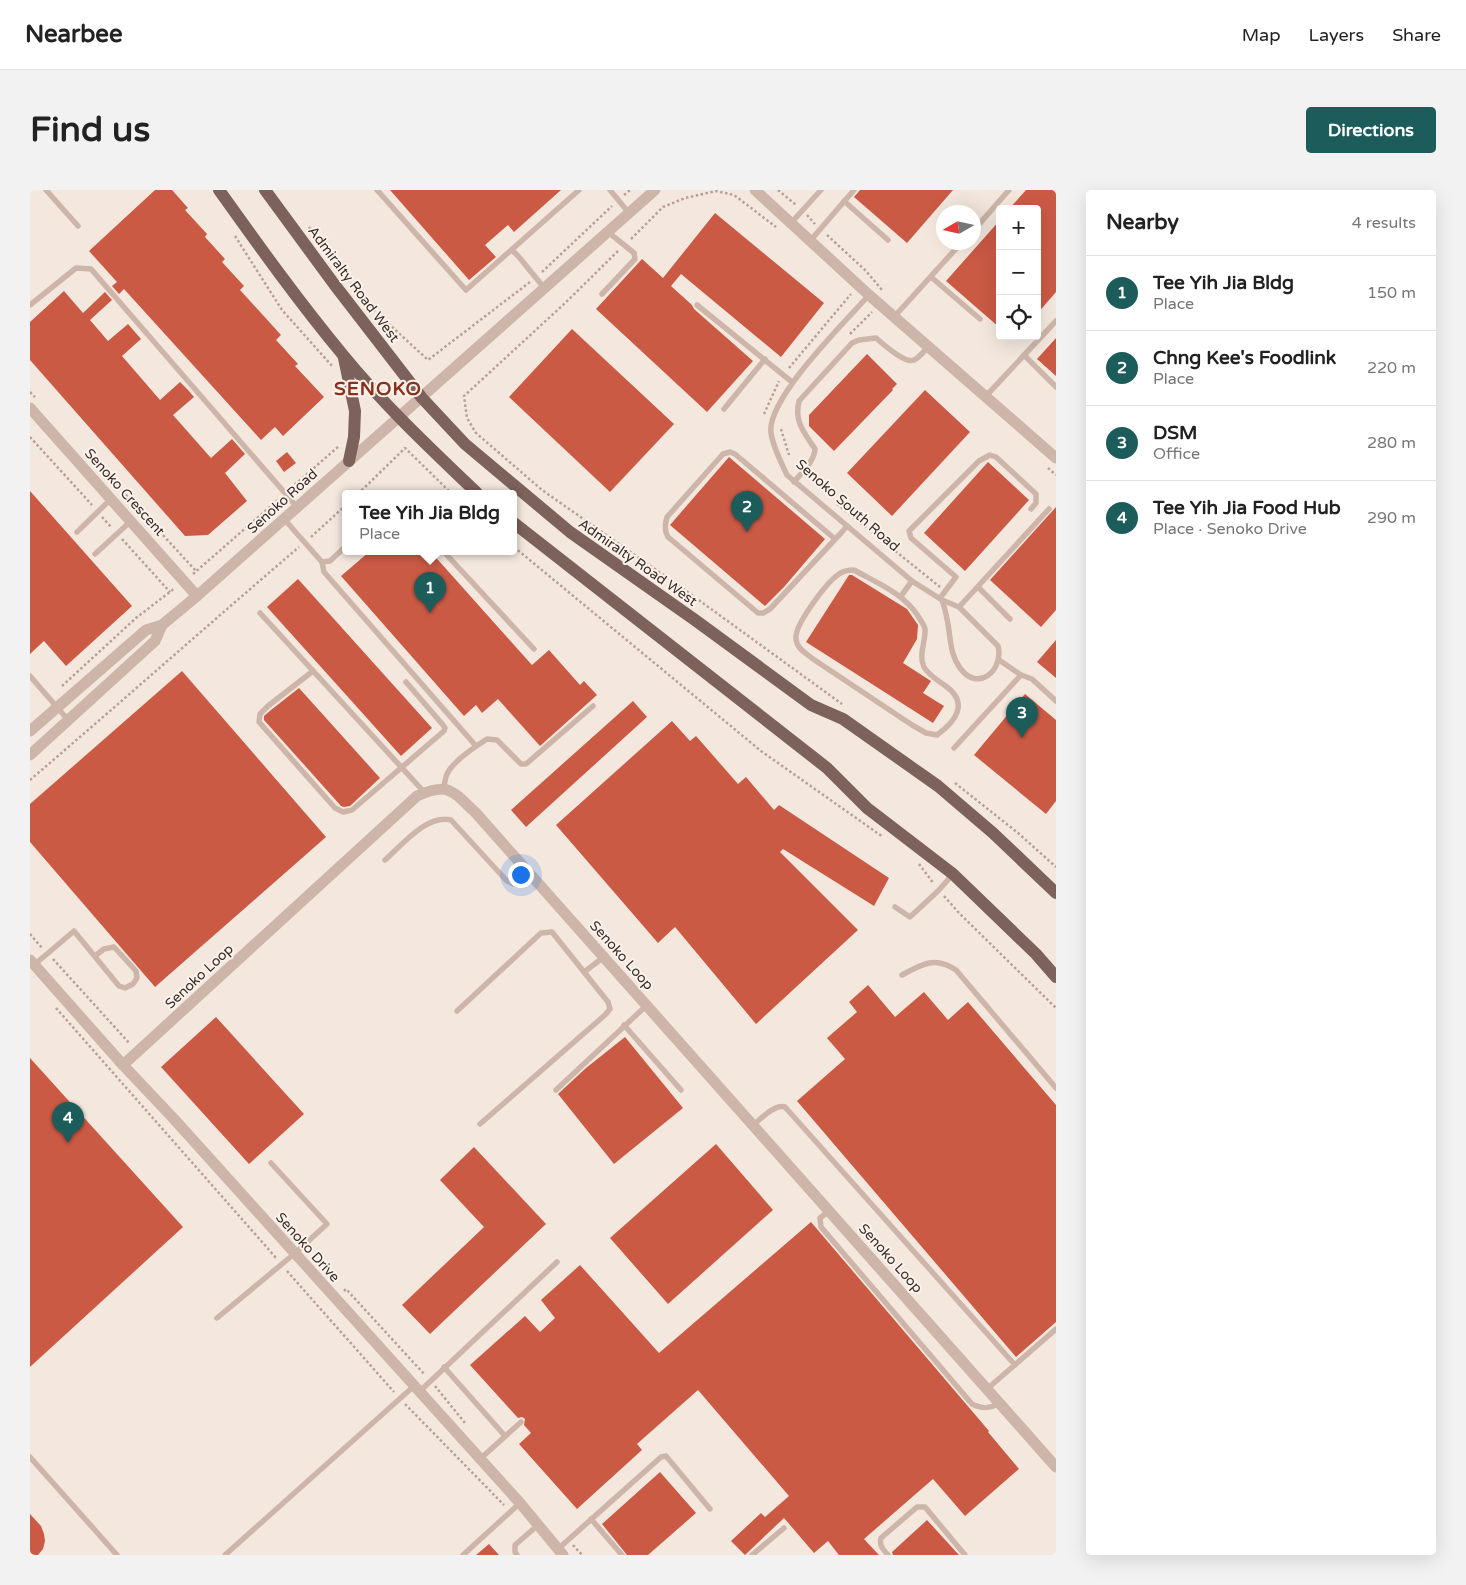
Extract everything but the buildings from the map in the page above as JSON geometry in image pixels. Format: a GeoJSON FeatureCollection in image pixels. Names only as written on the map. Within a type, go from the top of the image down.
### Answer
{"type":"FeatureCollection","features":[{"type":"Feature","properties":{"kind":"main road"},"geometry":{"type":"LineString","coordinates":[[219,190],[300,301],[343,356],[398,417],[474,490]]}},
{"type":"Feature","properties":{"kind":"main road","name":"Admiralty Road West"},"geometry":{"type":"LineString","coordinates":[[265,190],[334,284],[422,398],[465,444],[570,532],[811,704],[843,719],[938,786],[993,833],[1056,893]]}},
{"type":"Feature","properties":{"kind":"main road"},"geometry":{"type":"LineString","coordinates":[[343,356],[355,411],[354,437],[349,461]]}},
{"type":"Feature","properties":{"kind":"main road"},"geometry":{"type":"LineString","coordinates":[[517,526],[827,768],[867,808],[953,874],[1036,954],[1056,976]]}},
{"type":"Feature","properties":{"kind":"street"},"geometry":{"type":"LineString","coordinates":[[422,398],[655,190]]}},
{"type":"Feature","properties":{"kind":"street"},"geometry":{"type":"LineString","coordinates":[[755,190],[810,241],[866,299],[894,318],[929,346],[1056,458]]}},
{"type":"Feature","properties":{"kind":"street","name":"Senoko Road"},"geometry":{"type":"LineString","coordinates":[[30,731],[146,630],[162,625],[197,596],[398,417],[422,398]]}},
{"type":"Feature","properties":{"kind":"street","name":"Senoko Crescent"},"geometry":{"type":"LineString","coordinates":[[33,403],[111,499],[197,596]]}},
{"type":"Feature","properties":{"kind":"street","name":"Senoko Road"},"geometry":{"type":"LineString","coordinates":[[30,755],[155,641],[162,625]]}},
{"type":"Feature","properties":{"kind":"street","name":"Senoko Loop"},"geometry":{"type":"LineString","coordinates":[[123,1065],[417,796],[435,789],[451,790],[475,812],[1056,1467]]}},
{"type":"Feature","properties":{"kind":"street","name":"Senoko Drive"},"geometry":{"type":"LineString","coordinates":[[32,962],[520,1504],[561,1552]]}},
{"type":"Feature","properties":{"kind":"lane"},"geometry":{"type":"LineString","coordinates":[[46,190],[78,226]]}},
{"type":"Feature","properties":{"kind":"lane"},"geometry":{"type":"LineString","coordinates":[[378,190],[466,290],[579,190]]}},
{"type":"Feature","properties":{"kind":"lane"},"geometry":{"type":"LineString","coordinates":[[610,190],[628,213]]}},
{"type":"Feature","properties":{"kind":"lane"},"geometry":{"type":"LineString","coordinates":[[791,223],[821,190]]}},
{"type":"Feature","properties":{"kind":"lane"},"geometry":{"type":"LineString","coordinates":[[810,241],[854,190]]}},
{"type":"Feature","properties":{"kind":"lane"},"geometry":{"type":"LineString","coordinates":[[981,222],[1009,190]]}},
{"type":"Feature","properties":{"kind":"lane"},"geometry":{"type":"LineString","coordinates":[[844,201],[888,240]]}},
{"type":"Feature","properties":{"kind":"lane"},"geometry":{"type":"LineString","coordinates":[[602,294],[634,259],[634,253],[608,232]]}},
{"type":"Feature","properties":{"kind":"lane"},"geometry":{"type":"LineString","coordinates":[[512,250],[545,289]]}},
{"type":"Feature","properties":{"kind":"lane"},"geometry":{"type":"LineString","coordinates":[[894,318],[955,250]]}},
{"type":"Feature","properties":{"kind":"lane"},"geometry":{"type":"LineString","coordinates":[[30,305],[76,268],[91,268],[297,507]]}},
{"type":"Feature","properties":{"kind":"lane"},"geometry":{"type":"LineString","coordinates":[[931,277],[980,319]]}},
{"type":"Feature","properties":{"kind":"lane","name":"Senoko South Road"},"geometry":{"type":"LineString","coordinates":[[866,299],[792,382],[776,407],[770,431],[777,452],[787,475],[794,482],[912,581],[941,599],[960,607],[998,646],[999,660]]}},
{"type":"Feature","properties":{"kind":"lane"},"geometry":{"type":"LineString","coordinates":[[697,305],[792,382]]}},
{"type":"Feature","properties":{"kind":"lane"},"geometry":{"type":"LineString","coordinates":[[985,397],[1056,321]]}},
{"type":"Feature","properties":{"kind":"lane"},"geometry":{"type":"LineString","coordinates":[[794,482],[813,460],[815,450],[798,422],[796,412],[799,401],[852,343],[859,340],[876,338],[905,360],[911,361],[915,360],[929,346]]}},
{"type":"Feature","properties":{"kind":"lane"},"geometry":{"type":"LineString","coordinates":[[1024,355],[1056,387]]}},
{"type":"Feature","properties":{"kind":"lane"},"geometry":{"type":"LineString","coordinates":[[724,409],[765,359]]}},
{"type":"Feature","properties":{"kind":"lane"},"geometry":{"type":"LineString","coordinates":[[835,539],[735,454],[730,452],[724,454],[667,517],[664,525],[668,537],[758,612],[763,613],[770,609],[835,539],[847,526]]}},
{"type":"Feature","properties":{"kind":"lane"},"geometry":{"type":"LineString","coordinates":[[1031,510],[1036,503],[1036,494],[996,457],[990,455],[979,461],[909,531],[911,538],[956,577],[941,599],[947,619],[952,653],[954,660],[961,670],[968,677],[976,680],[984,678],[996,667],[999,660],[1032,679],[1056,701]]}},
{"type":"Feature","properties":{"kind":"lane"},"geometry":{"type":"LineString","coordinates":[[77,532],[111,499]]}},
{"type":"Feature","properties":{"kind":"lane"},"geometry":{"type":"LineString","coordinates":[[960,607],[1049,509]]}},
{"type":"Feature","properties":{"kind":"lane"},"geometry":{"type":"LineString","coordinates":[[284,519],[322,562],[324,572],[476,746]]}},
{"type":"Feature","properties":{"kind":"lane"},"geometry":{"type":"LineString","coordinates":[[95,554],[131,521]]}},
{"type":"Feature","properties":{"kind":"lane"},"geometry":{"type":"LineString","coordinates":[[322,562],[330,561],[342,550]]}},
{"type":"Feature","properties":{"kind":"lane"},"geometry":{"type":"LineString","coordinates":[[447,555],[534,650]]}},
{"type":"Feature","properties":{"kind":"lane"},"geometry":{"type":"LineString","coordinates":[[854,570],[901,596],[925,627],[922,655],[924,666],[931,676],[949,689],[958,700],[958,711],[950,726],[937,735],[926,733],[912,725],[813,659],[799,647],[796,637],[799,626],[826,586],[839,574],[846,571],[854,570]]}},
{"type":"Feature","properties":{"kind":"lane"},"geometry":{"type":"LineString","coordinates":[[901,596],[912,581]]}},
{"type":"Feature","properties":{"kind":"lane"},"geometry":{"type":"LineString","coordinates":[[978,587],[1010,619]]}},
{"type":"Feature","properties":{"kind":"lane"},"geometry":{"type":"LineString","coordinates":[[260,613],[425,793]]}},
{"type":"Feature","properties":{"kind":"lane"},"geometry":{"type":"LineString","coordinates":[[313,671],[268,706],[260,714],[259,722],[335,808],[343,812],[352,810],[444,731],[445,728],[406,682]]}},
{"type":"Feature","properties":{"kind":"lane"},"geometry":{"type":"LineString","coordinates":[[954,748],[1021,674]]}},
{"type":"Feature","properties":{"kind":"lane"},"geometry":{"type":"LineString","coordinates":[[30,676],[69,721]]}},
{"type":"Feature","properties":{"kind":"lane"},"geometry":{"type":"LineString","coordinates":[[443,790],[452,766],[476,746],[488,739],[497,740],[521,764],[526,764],[593,706]]}},
{"type":"Feature","properties":{"kind":"lane"},"geometry":{"type":"LineString","coordinates":[[385,860],[428,822],[442,818],[451,820],[506,880],[513,884],[532,877]]}},
{"type":"Feature","properties":{"kind":"lane"},"geometry":{"type":"LineString","coordinates":[[895,907],[910,916],[939,890],[953,874]]}},
{"type":"Feature","properties":{"kind":"lane"},"geometry":{"type":"LineString","coordinates":[[32,962],[47,954],[74,932],[120,986],[124,988],[133,984],[137,978],[136,971],[114,947],[104,949],[95,956]]}},
{"type":"Feature","properties":{"kind":"lane"},"geometry":{"type":"LineString","coordinates":[[457,1011],[541,933],[552,932],[608,1002],[610,1009],[480,1124]]}},
{"type":"Feature","properties":{"kind":"lane"},"geometry":{"type":"LineString","coordinates":[[584,972],[604,957]]}},
{"type":"Feature","properties":{"kind":"lane"},"geometry":{"type":"LineString","coordinates":[[902,975],[922,964],[932,962],[948,964],[956,970],[1056,1088]]}},
{"type":"Feature","properties":{"kind":"lane"},"geometry":{"type":"LineString","coordinates":[[556,1090],[647,1005]]}},
{"type":"Feature","properties":{"kind":"lane"},"geometry":{"type":"LineString","coordinates":[[624,1025],[681,1090]]}},
{"type":"Feature","properties":{"kind":"lane"},"geometry":{"type":"LineString","coordinates":[[753,1125],[775,1108],[785,1107],[1015,1365]]}},
{"type":"Feature","properties":{"kind":"lane"},"geometry":{"type":"LineString","coordinates":[[217,1318],[327,1224],[271,1163]]}},
{"type":"Feature","properties":{"kind":"lane"},"geometry":{"type":"LineString","coordinates":[[829,1211],[820,1218],[821,1227],[972,1404],[986,1409],[999,1403]]}},
{"type":"Feature","properties":{"kind":"lane"},"geometry":{"type":"LineString","coordinates":[[225,1555],[400,1399],[444,1367],[557,1262]]}},
{"type":"Feature","properties":{"kind":"lane"},"geometry":{"type":"LineString","coordinates":[[987,1389],[1056,1329]]}},
{"type":"Feature","properties":{"kind":"lane"},"geometry":{"type":"LineString","coordinates":[[444,1367],[506,1436]]}},
{"type":"Feature","properties":{"kind":"lane"},"geometry":{"type":"LineString","coordinates":[[480,1460],[522,1422]]}},
{"type":"Feature","properties":{"kind":"lane"},"geometry":{"type":"LineString","coordinates":[[561,1552],[591,1519],[661,1457],[666,1456],[710,1509]]}},
{"type":"Feature","properties":{"kind":"lane"},"geometry":{"type":"LineString","coordinates":[[30,1457],[117,1555]]}},
{"type":"Feature","properties":{"kind":"lane"},"geometry":{"type":"LineString","coordinates":[[463,1555],[520,1504]]}},
{"type":"Feature","properties":{"kind":"lane"},"geometry":{"type":"LineString","coordinates":[[888,1555],[881,1548],[881,1538],[920,1506],[924,1507],[965,1555]]}},
{"type":"Feature","properties":{"kind":"lane"},"geometry":{"type":"LineString","coordinates":[[591,1519],[622,1555]]}},
{"type":"Feature","properties":{"kind":"lane"},"geometry":{"type":"LineString","coordinates":[[516,1555],[514,1552],[515,1545],[537,1526]]}},
{"type":"Feature","properties":{"kind":"lane"},"geometry":{"type":"LineString","coordinates":[[752,1555],[784,1528]]}},
{"type":"Feature","properties":{"kind":"path"},"geometry":{"type":"LineString","coordinates":[[783,232],[734,195],[716,191],[685,198],[663,207],[563,305],[464,396],[467,418],[476,433],[542,490],[689,593],[849,709]]}},
{"type":"Feature","properties":{"kind":"path"},"geometry":{"type":"LineString","coordinates":[[304,220],[366,303],[428,360]]}},
{"type":"Feature","properties":{"kind":"path"},"geometry":{"type":"LineString","coordinates":[[232,230],[282,310],[331,364],[335,372]]}},
{"type":"Feature","properties":{"kind":"path"},"geometry":{"type":"LineString","coordinates":[[845,287],[852,294],[866,299]]}},
{"type":"Feature","properties":{"kind":"path"},"geometry":{"type":"LineString","coordinates":[[764,418],[764,411],[783,375],[852,294]]}},
{"type":"Feature","properties":{"kind":"path"},"geometry":{"type":"LineString","coordinates":[[846,338],[874,310]]}},
{"type":"Feature","properties":{"kind":"path"},"geometry":{"type":"LineString","coordinates":[[30,392],[33,403]]}},
{"type":"Feature","properties":{"kind":"path"},"geometry":{"type":"LineString","coordinates":[[780,425],[790,457]]}},
{"type":"Feature","properties":{"kind":"path"},"geometry":{"type":"LineString","coordinates":[[49,698],[136,618],[196,571],[343,441]]}},
{"type":"Feature","properties":{"kind":"path"},"geometry":{"type":"LineString","coordinates":[[362,490],[405,448],[448,490]]}},
{"type":"Feature","properties":{"kind":"path"},"geometry":{"type":"LineString","coordinates":[[96,463],[196,571]]}},
{"type":"Feature","properties":{"kind":"path"},"geometry":{"type":"LineString","coordinates":[[835,502],[946,592]]}},
{"type":"Feature","properties":{"kind":"path"},"geometry":{"type":"LineString","coordinates":[[30,780],[102,720],[191,639],[342,509]]}},
{"type":"Feature","properties":{"kind":"path"},"geometry":{"type":"LineString","coordinates":[[517,549],[762,751],[886,839]]}},
{"type":"Feature","properties":{"kind":"path"},"geometry":{"type":"LineString","coordinates":[[954,782],[1018,833],[1056,867]]}},
{"type":"Feature","properties":{"kind":"path"},"geometry":{"type":"LineString","coordinates":[[917,861],[959,913],[1056,1008]]}},
{"type":"Feature","properties":{"kind":"path"},"geometry":{"type":"LineString","coordinates":[[30,934],[138,1052]]}},
{"type":"Feature","properties":{"kind":"path"},"geometry":{"type":"LineString","coordinates":[[54,1006],[400,1399],[511,1512]]}},
{"type":"Feature","properties":{"kind":"place","name":"Chng Kee's Foodlink"},"geometry":{"type":"Point","coordinates":[747,532]}},
{"type":"Feature","properties":{"kind":"place","name":"Tee Yih Jia Bldg"},"geometry":{"type":"Point","coordinates":[430,613]}},
{"type":"Feature","properties":{"kind":"place","name":"DSM"},"geometry":{"type":"Point","coordinates":[1022,738]}},
{"type":"Feature","properties":{"kind":"place","name":"Tee Yih Jia Food Hub"},"geometry":{"type":"Point","coordinates":[68,1143]}},
{"type":"Feature","properties":{"kind":"district","name":"SENOKO"},"geometry":{"type":"Point","coordinates":[378,388]}}]}
